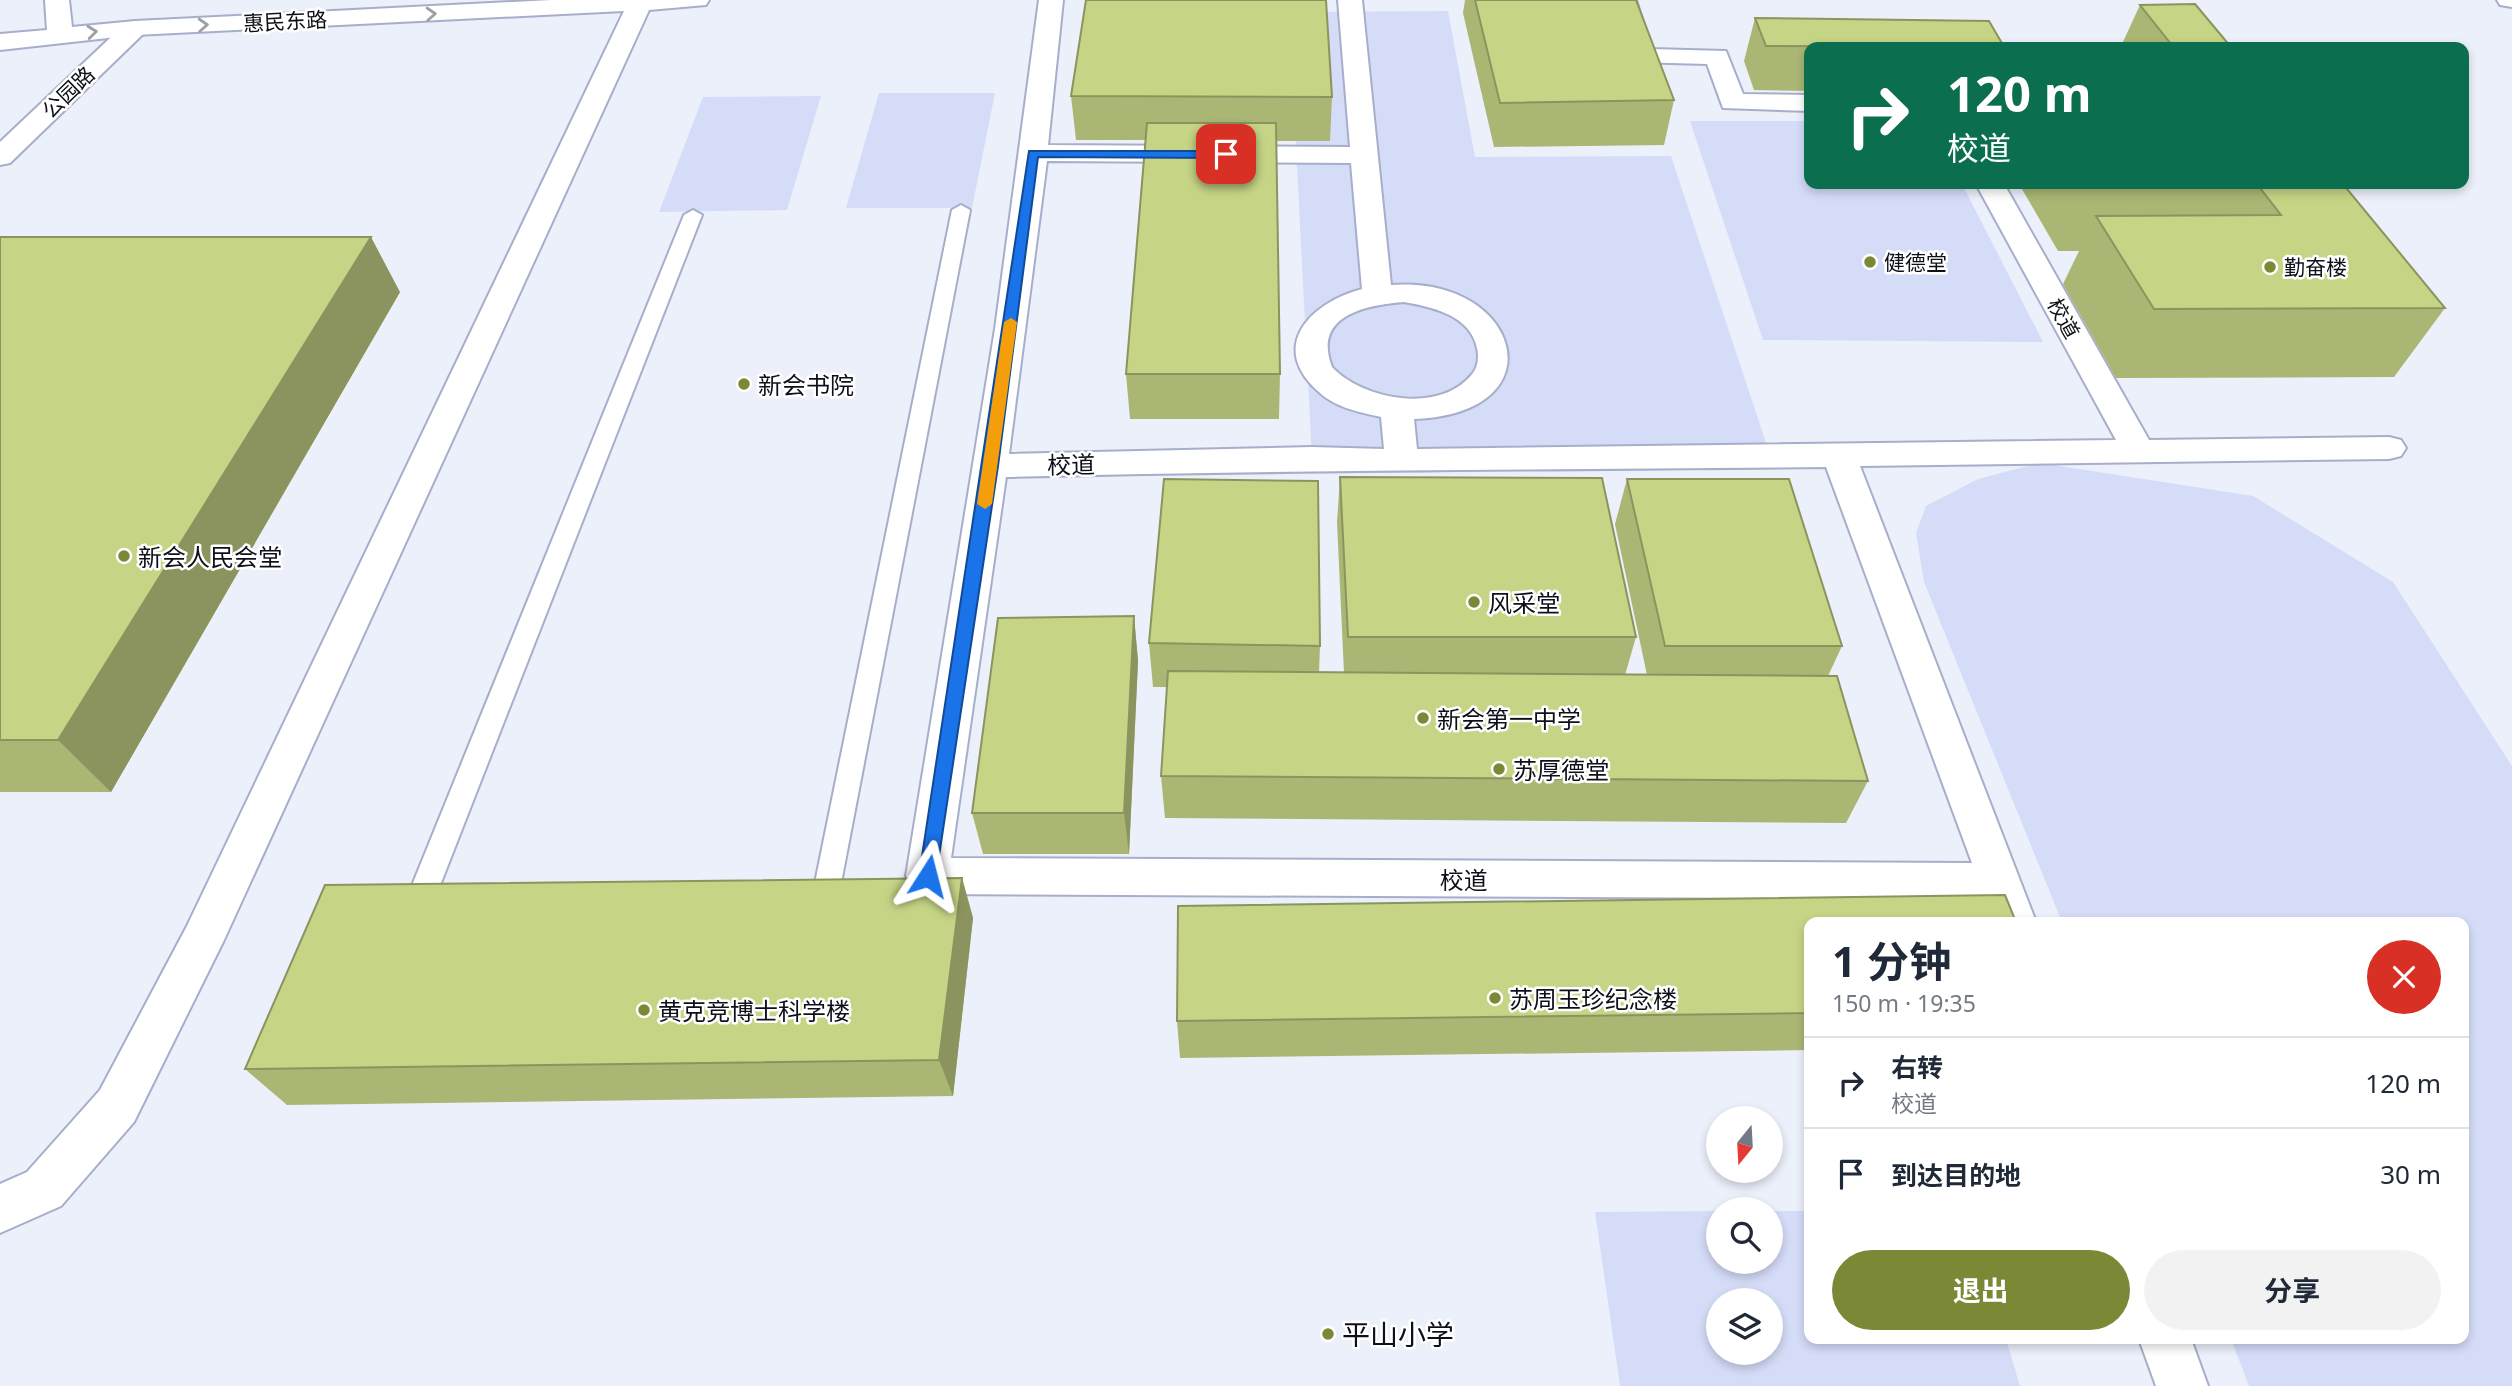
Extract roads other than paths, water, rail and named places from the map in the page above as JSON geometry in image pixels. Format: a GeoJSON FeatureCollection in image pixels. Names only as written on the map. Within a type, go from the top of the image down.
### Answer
{"type":"FeatureCollection","features":[{"type":"Feature","properties":{"kind":"street"},"geometry":{"type":"LineString","coordinates":[[57,0],[60,35]]}},
{"type":"Feature","properties":{"kind":"street","name":"惠民东路"},"geometry":{"type":"LineString","coordinates":[[0,42],[135,28],[639,5],[697,0]]}},
{"type":"Feature","properties":{"kind":"street"},"geometry":{"type":"LineString","coordinates":[[1350,0],[1377,295]]}},
{"type":"Feature","properties":{"kind":"street"},"geometry":{"type":"LineString","coordinates":[[1624,0],[1641,57],[1717,56],[1732,102],[1804,103]]}},
{"type":"Feature","properties":{"kind":"street"},"geometry":{"type":"LineString","coordinates":[[0,1209],[44,1189],[117,1106],[202,940],[639,5]]}},
{"type":"Feature","properties":{"kind":"street"},"geometry":{"type":"LineString","coordinates":[[878,880],[991,466],[1051,5]]}},
{"type":"Feature","properties":{"kind":"street","name":"公园路"},"geometry":{"type":"LineString","coordinates":[[0,157],[135,28]]}},
{"type":"Feature","properties":{"kind":"street"},"geometry":{"type":"LineString","coordinates":[[1033,153],[1364,155]]}},
{"type":"Feature","properties":{"kind":"street","name":"校道"},"geometry":{"type":"LineString","coordinates":[[1993,189],[2139,452]]}},
{"type":"Feature","properties":{"kind":"street"},"geometry":{"type":"LineString","coordinates":[[1404,293],[1457,306],[1490,335],[1496,353],[1492,371],[1479,387],[1458,400],[1429,408],[1396,408],[1363,402],[1337,390],[1318,372],[1311,351],[1314,332],[1328,315],[1349,302],[1377,295],[1404,293]]}},
{"type":"Feature","properties":{"kind":"street"},"geometry":{"type":"LineString","coordinates":[[1396,408],[1402,461]]}},
{"type":"Feature","properties":{"kind":"street","name":"校道"},"geometry":{"type":"LineString","coordinates":[[991,466],[1312,458],[1402,461],[2389,448]]}},
{"type":"Feature","properties":{"kind":"street"},"geometry":{"type":"LineString","coordinates":[[1839,456],[2013,917]]}},
{"type":"Feature","properties":{"kind":"street","name":"校道"},"geometry":{"type":"LineString","coordinates":[[786,884],[878,880],[2000,881]]}},
{"type":"Feature","properties":{"kind":"street"},"geometry":{"type":"LineString","coordinates":[[406,889],[466,888]]}},
{"type":"Feature","properties":{"kind":"street"},"geometry":{"type":"LineString","coordinates":[[2167,1344],[2182,1386]]}},
{"type":"Feature","properties":{"kind":"lane"},"geometry":{"type":"LineString","coordinates":[[878,880],[961,210]]}},
{"type":"Feature","properties":{"kind":"lane"},"geometry":{"type":"LineString","coordinates":[[406,889],[693,215]]}},
{"type":"Feature","properties":{"kind":"place","name":"健德堂"},"geometry":{"type":"Point","coordinates":[1870,262]}},
{"type":"Feature","properties":{"kind":"place","name":"勤奋楼"},"geometry":{"type":"Point","coordinates":[2270,267]}},
{"type":"Feature","properties":{"kind":"place","name":"新会书院"},"geometry":{"type":"Point","coordinates":[744,384]}},
{"type":"Feature","properties":{"kind":"place","name":"新会人民会堂"},"geometry":{"type":"Point","coordinates":[124,556]}},
{"type":"Feature","properties":{"kind":"place","name":"风采堂"},"geometry":{"type":"Point","coordinates":[1474,602]}},
{"type":"Feature","properties":{"kind":"place","name":"新会第一中学"},"geometry":{"type":"Point","coordinates":[1423,718]}},
{"type":"Feature","properties":{"kind":"place","name":"苏厚德堂"},"geometry":{"type":"Point","coordinates":[1499,769]}},
{"type":"Feature","properties":{"kind":"place","name":"苏周玉珍纪念楼"},"geometry":{"type":"Point","coordinates":[1495,998]}},
{"type":"Feature","properties":{"kind":"place","name":"黄克竞博士科学楼"},"geometry":{"type":"Point","coordinates":[644,1010]}},
{"type":"Feature","properties":{"kind":"place","name":"平山小学"},"geometry":{"type":"Point","coordinates":[1328,1334]}}]}
